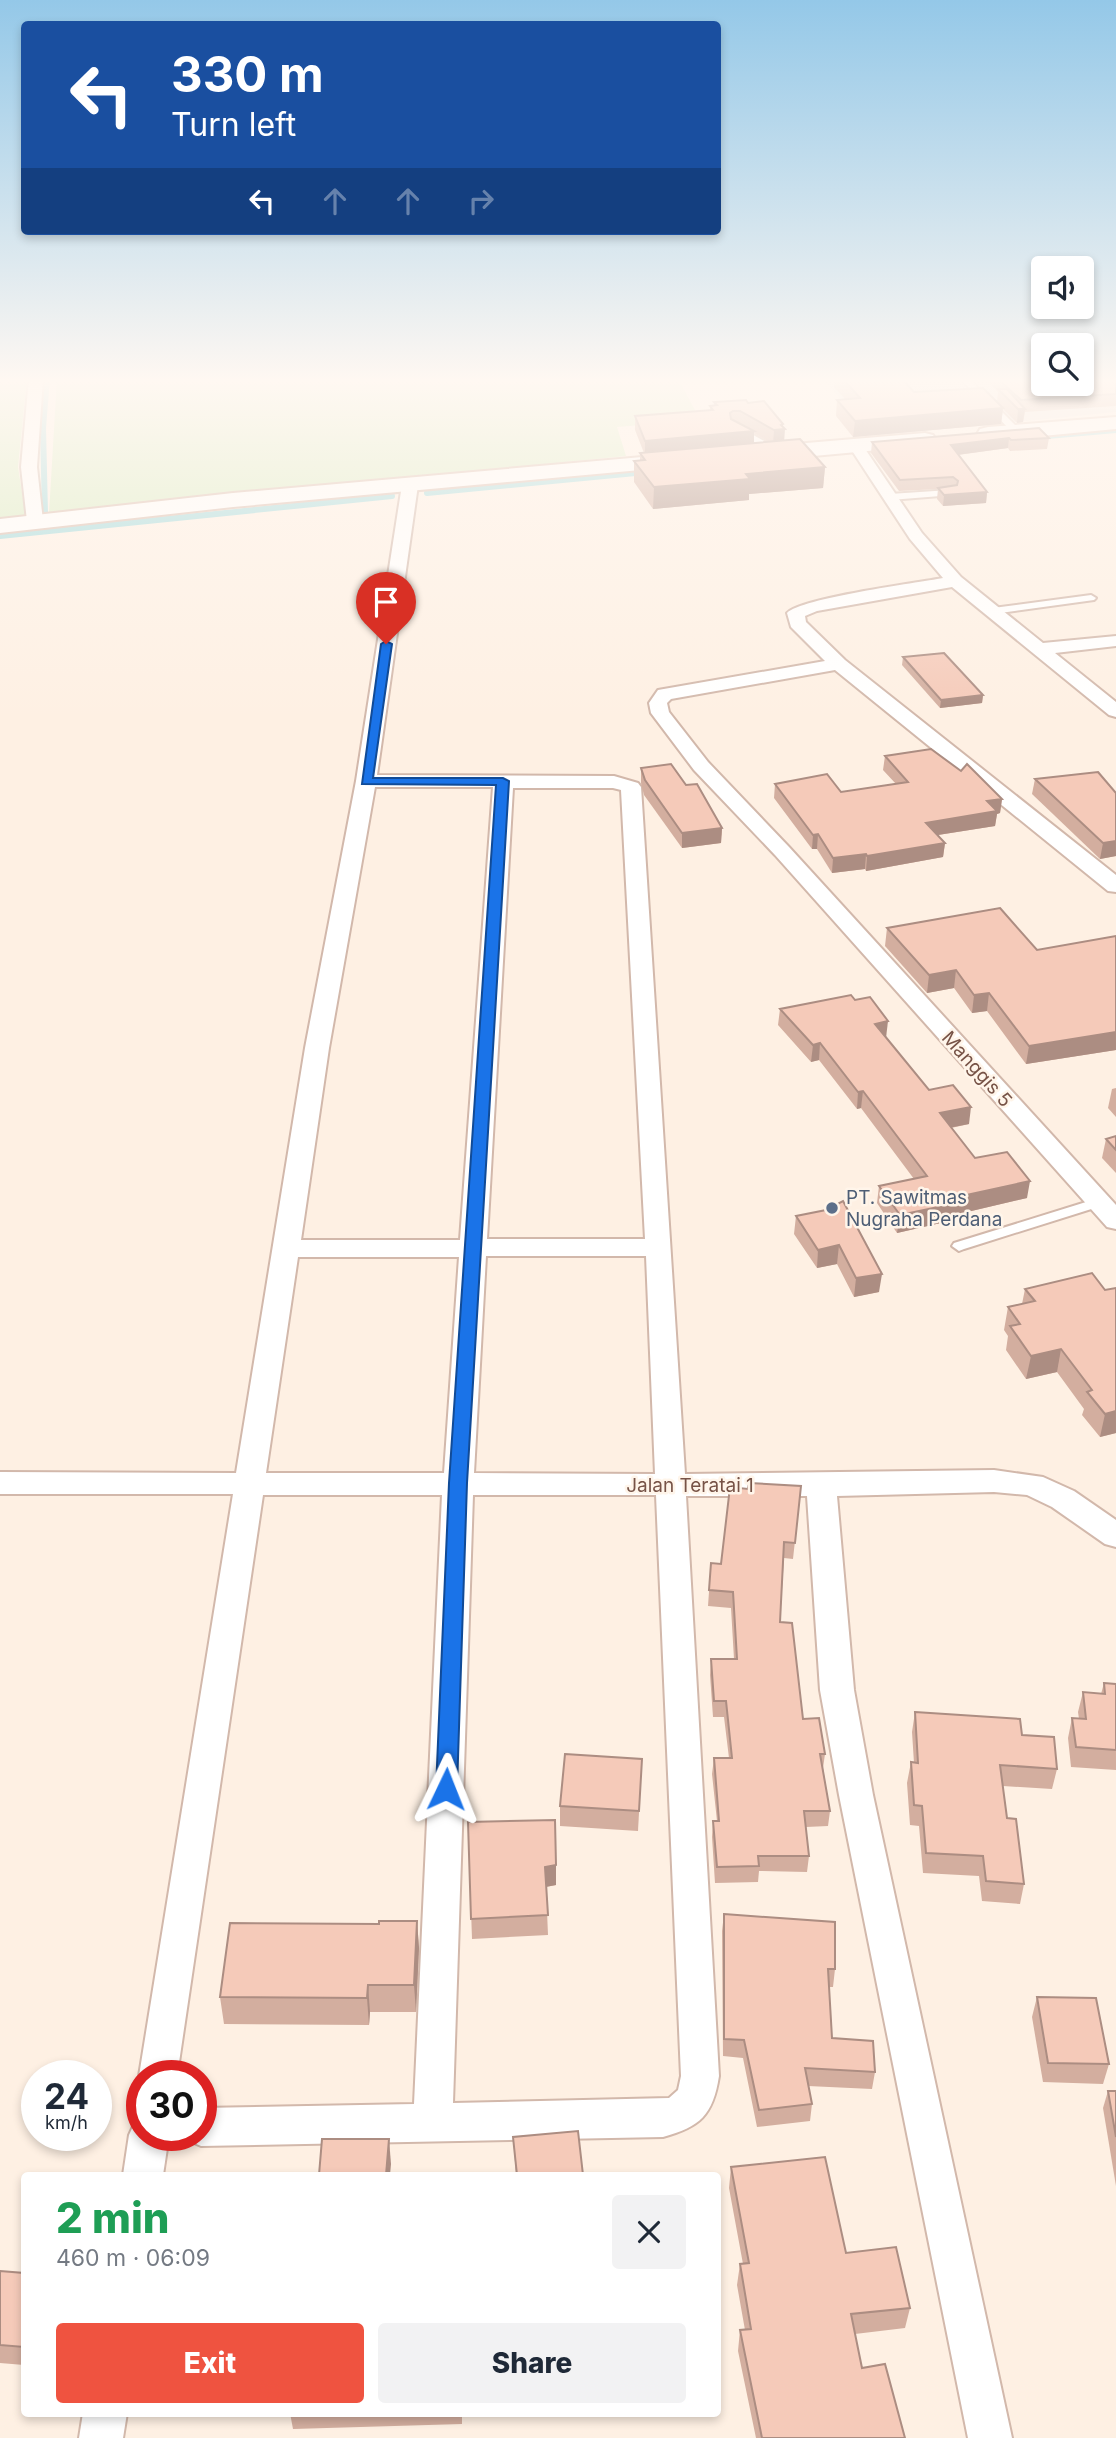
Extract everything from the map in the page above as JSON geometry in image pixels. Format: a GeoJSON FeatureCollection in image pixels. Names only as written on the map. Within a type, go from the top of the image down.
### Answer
{"type":"FeatureCollection","features":[{"type":"Feature","properties":{"kind":"street"},"geometry":{"type":"LineString","coordinates":[[32,492],[35,521]]}},
{"type":"Feature","properties":{"kind":"street"},"geometry":{"type":"LineString","coordinates":[[0,526],[340,492]]}},
{"type":"Feature","properties":{"kind":"street"},"geometry":{"type":"LineString","coordinates":[[161,2060],[285,1249],[317,1048],[366,781],[410,492]]}},
{"type":"Feature","properties":{"kind":"street"},"geometry":{"type":"LineString","coordinates":[[887,492],[916,536],[955,581],[1116,711]]}},
{"type":"Feature","properties":{"kind":"street"},"geometry":{"type":"LineString","coordinates":[[955,581],[842,600],[796,612],[797,623],[839,664],[1116,886]]}},
{"type":"Feature","properties":{"kind":"street"},"geometry":{"type":"LineString","coordinates":[[1041,649],[1116,641]]}},
{"type":"Feature","properties":{"kind":"street","name":"Manggis 5"},"geometry":{"type":"LineString","coordinates":[[839,664],[665,694],[658,703],[660,713],[701,766],[782,851],[1111,1214]]}},
{"type":"Feature","properties":{"kind":"street"},"geometry":{"type":"LineString","coordinates":[[217,2127],[663,2118],[679,2115],[690,2107],[697,2094],[700,2076],[659,1247],[631,787],[614,782],[366,781]]}},
{"type":"Feature","properties":{"kind":"street"},"geometry":{"type":"LineString","coordinates":[[433,2123],[458,1483],[503,781]]}},
{"type":"Feature","properties":{"kind":"street"},"geometry":{"type":"LineString","coordinates":[[285,1249],[659,1247]]}},
{"type":"Feature","properties":{"kind":"street","name":"Jalan Teratai 1"},"geometry":{"type":"LineString","coordinates":[[0,1483],[821,1485],[955,1481],[1032,1485],[1063,1499],[1116,1536]]}},
{"type":"Feature","properties":{"kind":"street"},"geometry":{"type":"LineString","coordinates":[[821,1485],[837,1690],[990,2438]]}},
{"type":"Feature","properties":{"kind":"street"},"geometry":{"type":"LineString","coordinates":[[143,2172],[147,2151]]}},
{"type":"Feature","properties":{"kind":"street"},"geometry":{"type":"LineString","coordinates":[[101,2438],[104,2417]]}},
{"type":"Feature","properties":{"kind":"lane"},"geometry":{"type":"LineString","coordinates":[[890,497],[950,493]]}},
{"type":"Feature","properties":{"kind":"lane"},"geometry":{"type":"LineString","coordinates":[[993,611],[1091,598]]}},
{"type":"Feature","properties":{"kind":"lane"},"geometry":{"type":"LineString","coordinates":[[959,1246],[1111,1214]]}},
{"type":"Feature","properties":{"kind":"green space"},"geometry":{"type":"Polygon","coordinates":[[[0,492],[22,492],[26,518],[0,521],[0,492]]]}},
{"type":"Feature","properties":{"kind":"green space"},"geometry":{"type":"Polygon","coordinates":[[[50,492],[270,492],[49,514],[50,492]]]}},
{"type":"Feature","properties":{"kind":"building"},"geometry":{"type":"Polygon","coordinates":[[[941,492],[987,492],[944,495],[941,492]]]}},
{"type":"Feature","properties":{"kind":"building"},"geometry":{"type":"Polygon","coordinates":[[[944,653],[983,695],[941,700],[903,657],[944,653]]]}},
{"type":"Feature","properties":{"kind":"building"},"geometry":{"type":"Polygon","coordinates":[[[931,749],[961,771],[967,764],[1002,799],[987,801],[997,811],[926,823],[945,843],[867,856],[833,858],[818,834],[813,835],[775,784],[827,774],[841,792],[908,782],[885,756],[931,749]]]}},
{"type":"Feature","properties":{"kind":"building"},"geometry":{"type":"Polygon","coordinates":[[[671,764],[686,785],[697,784],[722,828],[682,833],[645,780],[641,768],[671,764]]]}},
{"type":"Feature","properties":{"kind":"building"},"geometry":{"type":"Polygon","coordinates":[[[1098,772],[1116,793],[1116,841],[1103,843],[1035,779],[1098,772]]]}},
{"type":"Feature","properties":{"kind":"building"},"geometry":{"type":"Polygon","coordinates":[[[1000,908],[1037,950],[1116,936],[1116,1032],[1029,1046],[989,993],[974,995],[956,970],[929,975],[887,928],[1000,908]]]}},
{"type":"Feature","properties":{"kind":"building"},"geometry":{"type":"Polygon","coordinates":[[[851,995],[855,1000],[870,997],[888,1021],[875,1024],[929,1090],[953,1085],[971,1107],[940,1113],[975,1158],[1007,1152],[1030,1181],[944,1200],[948,1205],[900,1215],[879,1186],[927,1176],[863,1091],[858,1092],[820,1043],[813,1045],[780,1009],[851,995]]]}},
{"type":"Feature","properties":{"kind":"building"},"geometry":{"type":"Polygon","coordinates":[[[1116,1136],[1116,1150],[1106,1139],[1116,1136]]]}},
{"type":"Feature","properties":{"kind":"building"},"geometry":{"type":"Polygon","coordinates":[[[843,1201],[882,1274],[856,1278],[839,1245],[818,1250],[796,1216],[826,1210],[843,1201]]]}},
{"type":"Feature","properties":{"kind":"building"},"geometry":{"type":"Polygon","coordinates":[[[1092,1273],[1105,1290],[1116,1288],[1116,1411],[1105,1414],[1087,1392],[1092,1390],[1061,1349],[1031,1356],[1010,1326],[1020,1324],[1008,1307],[1035,1301],[1025,1289],[1092,1273]]]}},
{"type":"Feature","properties":{"kind":"building"},"geometry":{"type":"Polygon","coordinates":[[[749,1483],[801,1486],[795,1543],[784,1542],[780,1622],[792,1623],[803,1719],[819,1718],[825,1754],[820,1754],[830,1811],[804,1811],[809,1856],[758,1856],[759,1866],[717,1867],[713,1821],[719,1821],[714,1758],[732,1758],[726,1701],[714,1701],[711,1659],[737,1659],[733,1592],[709,1590],[711,1563],[721,1564],[730,1487],[748,1489],[749,1483]]]}},
{"type":"Feature","properties":{"kind":"building"},"geometry":{"type":"Polygon","coordinates":[[[1104,1683],[1116,1684],[1116,1750],[1076,1747],[1072,1718],[1086,1719],[1083,1692],[1105,1694],[1104,1683]]]}},
{"type":"Feature","properties":{"kind":"building"},"geometry":{"type":"Polygon","coordinates":[[[915,1712],[1020,1719],[1022,1735],[1054,1737],[1057,1769],[1000,1765],[1007,1818],[1016,1819],[1024,1884],[986,1881],[983,1856],[926,1853],[922,1806],[914,1805],[911,1762],[918,1763],[915,1712]]]}},
{"type":"Feature","properties":{"kind":"building"},"geometry":{"type":"Polygon","coordinates":[[[565,1754],[642,1759],[639,1811],[560,1806],[565,1754]]]}},
{"type":"Feature","properties":{"kind":"building"},"geometry":{"type":"Polygon","coordinates":[[[555,1820],[556,1865],[545,1867],[548,1915],[471,1919],[468,1822],[555,1820]]]}},
{"type":"Feature","properties":{"kind":"building"},"geometry":{"type":"Polygon","coordinates":[[[724,1914],[835,1922],[835,1969],[828,1969],[832,2038],[873,2041],[875,2072],[805,2068],[812,2104],[759,2110],[744,2040],[724,2039],[724,1914]]]}},
{"type":"Feature","properties":{"kind":"building"},"geometry":{"type":"Polygon","coordinates":[[[379,1921],[417,1921],[414,1985],[368,1985],[367,1998],[220,1997],[230,1923],[379,1924],[379,1921]]]}},
{"type":"Feature","properties":{"kind":"building"},"geometry":{"type":"Polygon","coordinates":[[[1037,1997],[1096,1998],[1109,2064],[1048,2063],[1037,1997]]]}},
{"type":"Feature","properties":{"kind":"building"},"geometry":{"type":"Polygon","coordinates":[[[1108,2091],[1116,2091],[1116,2137],[1108,2091]]]}},
{"type":"Feature","properties":{"kind":"building"},"geometry":{"type":"Polygon","coordinates":[[[578,2131],[583,2172],[517,2172],[513,2137],[578,2131]]]}},
{"type":"Feature","properties":{"kind":"building"},"geometry":{"type":"Polygon","coordinates":[[[322,2139],[389,2139],[386,2172],[319,2172],[322,2139]]]}},
{"type":"Feature","properties":{"kind":"building"},"geometry":{"type":"Polygon","coordinates":[[[825,2157],[846,2253],[896,2247],[910,2308],[851,2314],[862,2368],[885,2364],[905,2438],[762,2438],[740,2330],[751,2329],[740,2264],[749,2263],[731,2167],[825,2157]]]}},
{"type":"Feature","properties":{"kind":"building"},"geometry":{"type":"Polygon","coordinates":[[[0,2271],[21,2273],[21,2347],[0,2345],[0,2271]]]}},
{"type":"Feature","properties":{"kind":"waterway"},"geometry":{"type":"LineString","coordinates":[[45,492],[45,513]]}},
{"type":"Feature","properties":{"kind":"waterway"},"geometry":{"type":"LineString","coordinates":[[427,493],[440,492]]}},
{"type":"Feature","properties":{"kind":"waterway"},"geometry":{"type":"LineString","coordinates":[[0,536],[392,496]]}},
{"type":"Feature","properties":{"kind":"place","name":"PT. Sawitmas Nugraha Perdana"},"geometry":{"type":"Point","coordinates":[832,1208]}},
{"type":"Feature","properties":{"kind":"route"},"geometry":{"type":"LineString","coordinates":[[386,644],[366,781],[503,781],[458,1483],[446,1789]]}}]}
